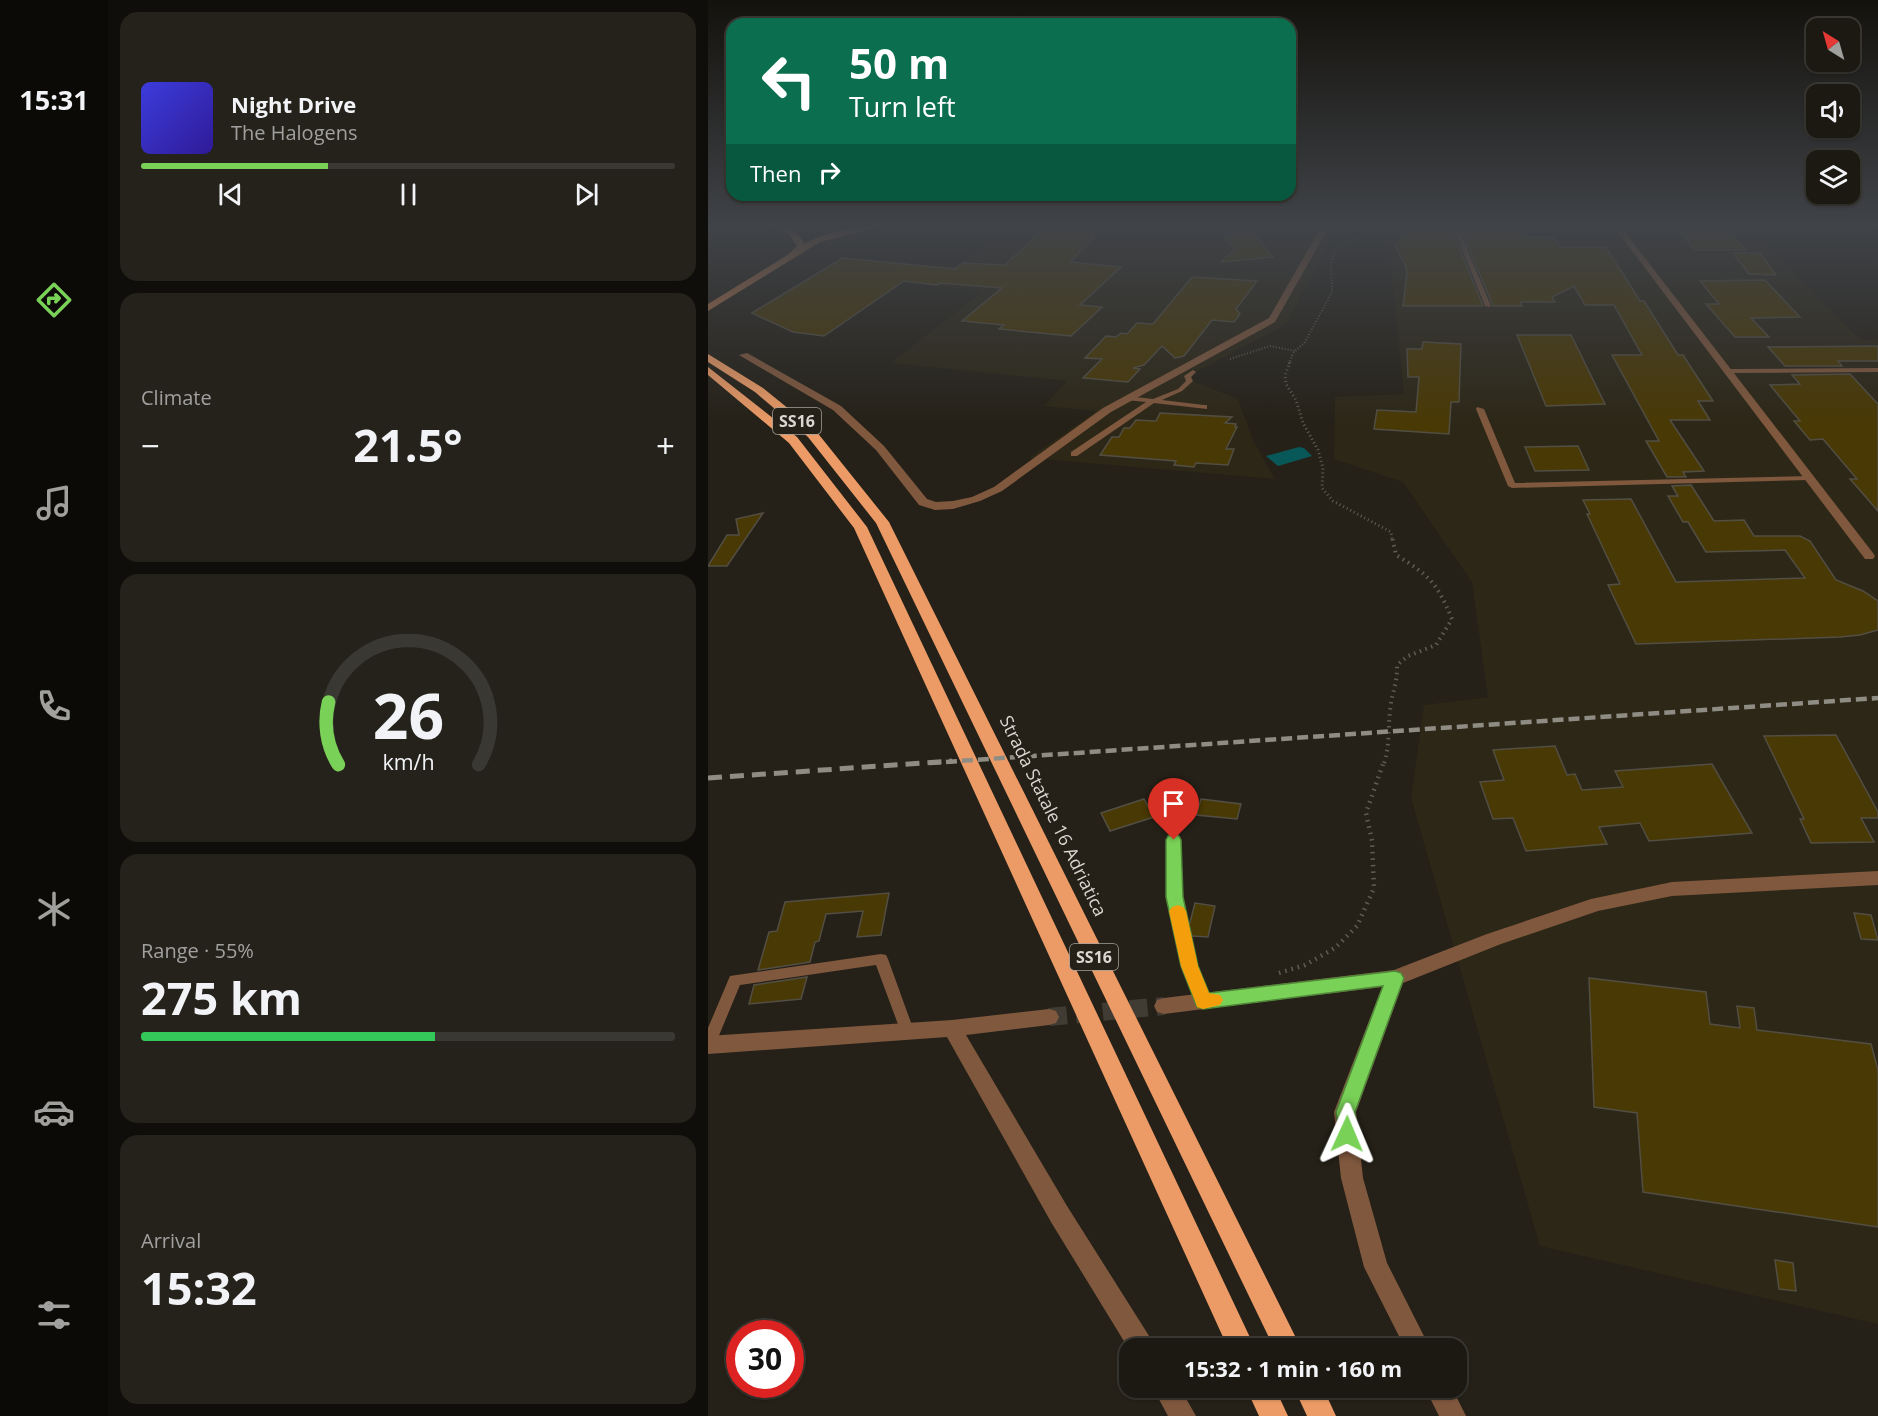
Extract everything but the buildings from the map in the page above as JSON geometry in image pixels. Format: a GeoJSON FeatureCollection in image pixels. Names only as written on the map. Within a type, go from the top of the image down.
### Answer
{"type":"FeatureCollection","features":[{"type":"Feature","properties":{"kind":"highway","name":"Strada Statale 16 Adriatica"},"geometry":{"type":"LineString","coordinates":[[708,357],[759,390],[812,434],[882,522],[1283,1338]]}},
{"type":"Feature","properties":{"kind":"highway","name":"SS16"},"geometry":{"type":"LineString","coordinates":[[708,370],[793,440],[860,527],[1237,1338]]}},
{"type":"Feature","properties":{"kind":"highway"},"geometry":{"type":"LineString","coordinates":[[1265,1398],[1274,1416]]}},
{"type":"Feature","properties":{"kind":"highway"},"geometry":{"type":"LineString","coordinates":[[1313,1398],[1322,1416]]}},
{"type":"Feature","properties":{"kind":"main road"},"geometry":{"type":"LineString","coordinates":[[708,308],[735,293]]}},
{"type":"Feature","properties":{"kind":"street"},"geometry":{"type":"LineString","coordinates":[[744,355],[837,408],[880,448],[923,502],[935,506],[953,505],[976,499],[998,489],[1093,420],[1272,320],[1287,293]]}},
{"type":"Feature","properties":{"kind":"street"},"geometry":{"type":"LineString","coordinates":[[1668,293],[1869,556]]}},
{"type":"Feature","properties":{"kind":"street"},"geometry":{"type":"LineString","coordinates":[[1164,1006],[1395,978],[1494,939],[1597,904],[1671,889],[1878,878]]}},
{"type":"Feature","properties":{"kind":"street"},"geometry":{"type":"LineString","coordinates":[[1395,978],[1345,1112],[1352,1178],[1376,1267],[1413,1338]]}},
{"type":"Feature","properties":{"kind":"street"},"geometry":{"type":"LineString","coordinates":[[708,1045],[952,1028],[1049,1017]]}},
{"type":"Feature","properties":{"kind":"street"},"geometry":{"type":"LineString","coordinates":[[952,1028],[1059,1214],[1136,1338]]}},
{"type":"Feature","properties":{"kind":"street"},"geometry":{"type":"LineString","coordinates":[[1172,1398],[1184,1416]]}},
{"type":"Feature","properties":{"kind":"street"},"geometry":{"type":"LineString","coordinates":[[1443,1398],[1453,1416]]}},
{"type":"Feature","properties":{"kind":"lane"},"geometry":{"type":"LineString","coordinates":[[1483,293],[1488,306]]}},
{"type":"Feature","properties":{"kind":"lane"},"geometry":{"type":"LineString","coordinates":[[1728,371],[1878,370]]}},
{"type":"Feature","properties":{"kind":"lane"},"geometry":{"type":"LineString","coordinates":[[1074,454],[1151,402],[1180,390],[1190,381],[1188,376],[1193,372]]}},
{"type":"Feature","properties":{"kind":"lane"},"geometry":{"type":"LineString","coordinates":[[1129,398],[1204,407]]}},
{"type":"Feature","properties":{"kind":"lane"},"geometry":{"type":"LineString","coordinates":[[1480,409],[1512,486],[1809,478]]}},
{"type":"Feature","properties":{"kind":"lane"},"geometry":{"type":"LineString","coordinates":[[1174,840],[1174,897],[1190,966],[1203,1001]]}},
{"type":"Feature","properties":{"kind":"lane"},"geometry":{"type":"LineString","coordinates":[[708,1045],[735,980],[881,959],[906,1031]]}},
{"type":"Feature","properties":{"kind":"path"},"geometry":{"type":"LineString","coordinates":[[1276,974],[1305,965],[1335,948],[1357,926],[1374,888],[1372,841],[1366,813],[1389,748],[1390,709],[1398,678],[1397,665],[1409,654],[1433,648],[1443,638],[1452,619],[1441,594],[1424,572],[1396,555],[1391,532],[1333,501],[1322,488],[1323,468],[1318,450],[1303,423],[1296,400],[1286,384],[1285,375],[1295,351],[1305,342],[1331,293]]}},
{"type":"Feature","properties":{"kind":"path"},"geometry":{"type":"LineString","coordinates":[[1228,360],[1268,346],[1276,345],[1295,351]]}},
{"type":"Feature","properties":{"kind":"shaded area"},"geometry":{"type":"Polygon","coordinates":[[[980,293],[1303,293],[1286,324],[1185,378],[1238,399],[1253,440],[1275,479],[1029,458],[1096,411],[1044,406],[1067,381],[891,363],[980,293]]]}},
{"type":"Feature","properties":{"kind":"shaded area"},"geometry":{"type":"Polygon","coordinates":[[[1394,293],[1814,293],[1861,340],[1878,339],[1878,1324],[1540,1246],[1411,798],[1424,705],[1488,697],[1472,582],[1403,482],[1334,459],[1335,397],[1404,394],[1394,293]]]}},
{"type":"Feature","properties":{"kind":"water"},"geometry":{"type":"Polygon","coordinates":[[[1299,447],[1304,448],[1312,456],[1278,466],[1266,456],[1299,447]]]}},
{"type":"Feature","properties":{"kind":"tunnel"},"geometry":{"type":"LineString","coordinates":[[1049,1017],[1164,1006]]}},
{"type":"Feature","properties":{"kind":"railway"},"geometry":{"type":"LineString","coordinates":[[930,763],[1878,698]]}},
{"type":"Feature","properties":{"kind":"railway"},"geometry":{"type":"LineString","coordinates":[[708,778],[952,761]]}},
{"type":"Feature","properties":{"kind":"slow traffic"},"geometry":{"type":"LineString","coordinates":[[1178,911],[1190,966],[1203,1001],[1214,1000]]}},
{"type":"Feature","properties":{"kind":"route"},"geometry":{"type":"LineString","coordinates":[[1174,840],[1174,897],[1190,966],[1203,1001],[1395,978],[1345,1112],[1347,1134]]}}]}
